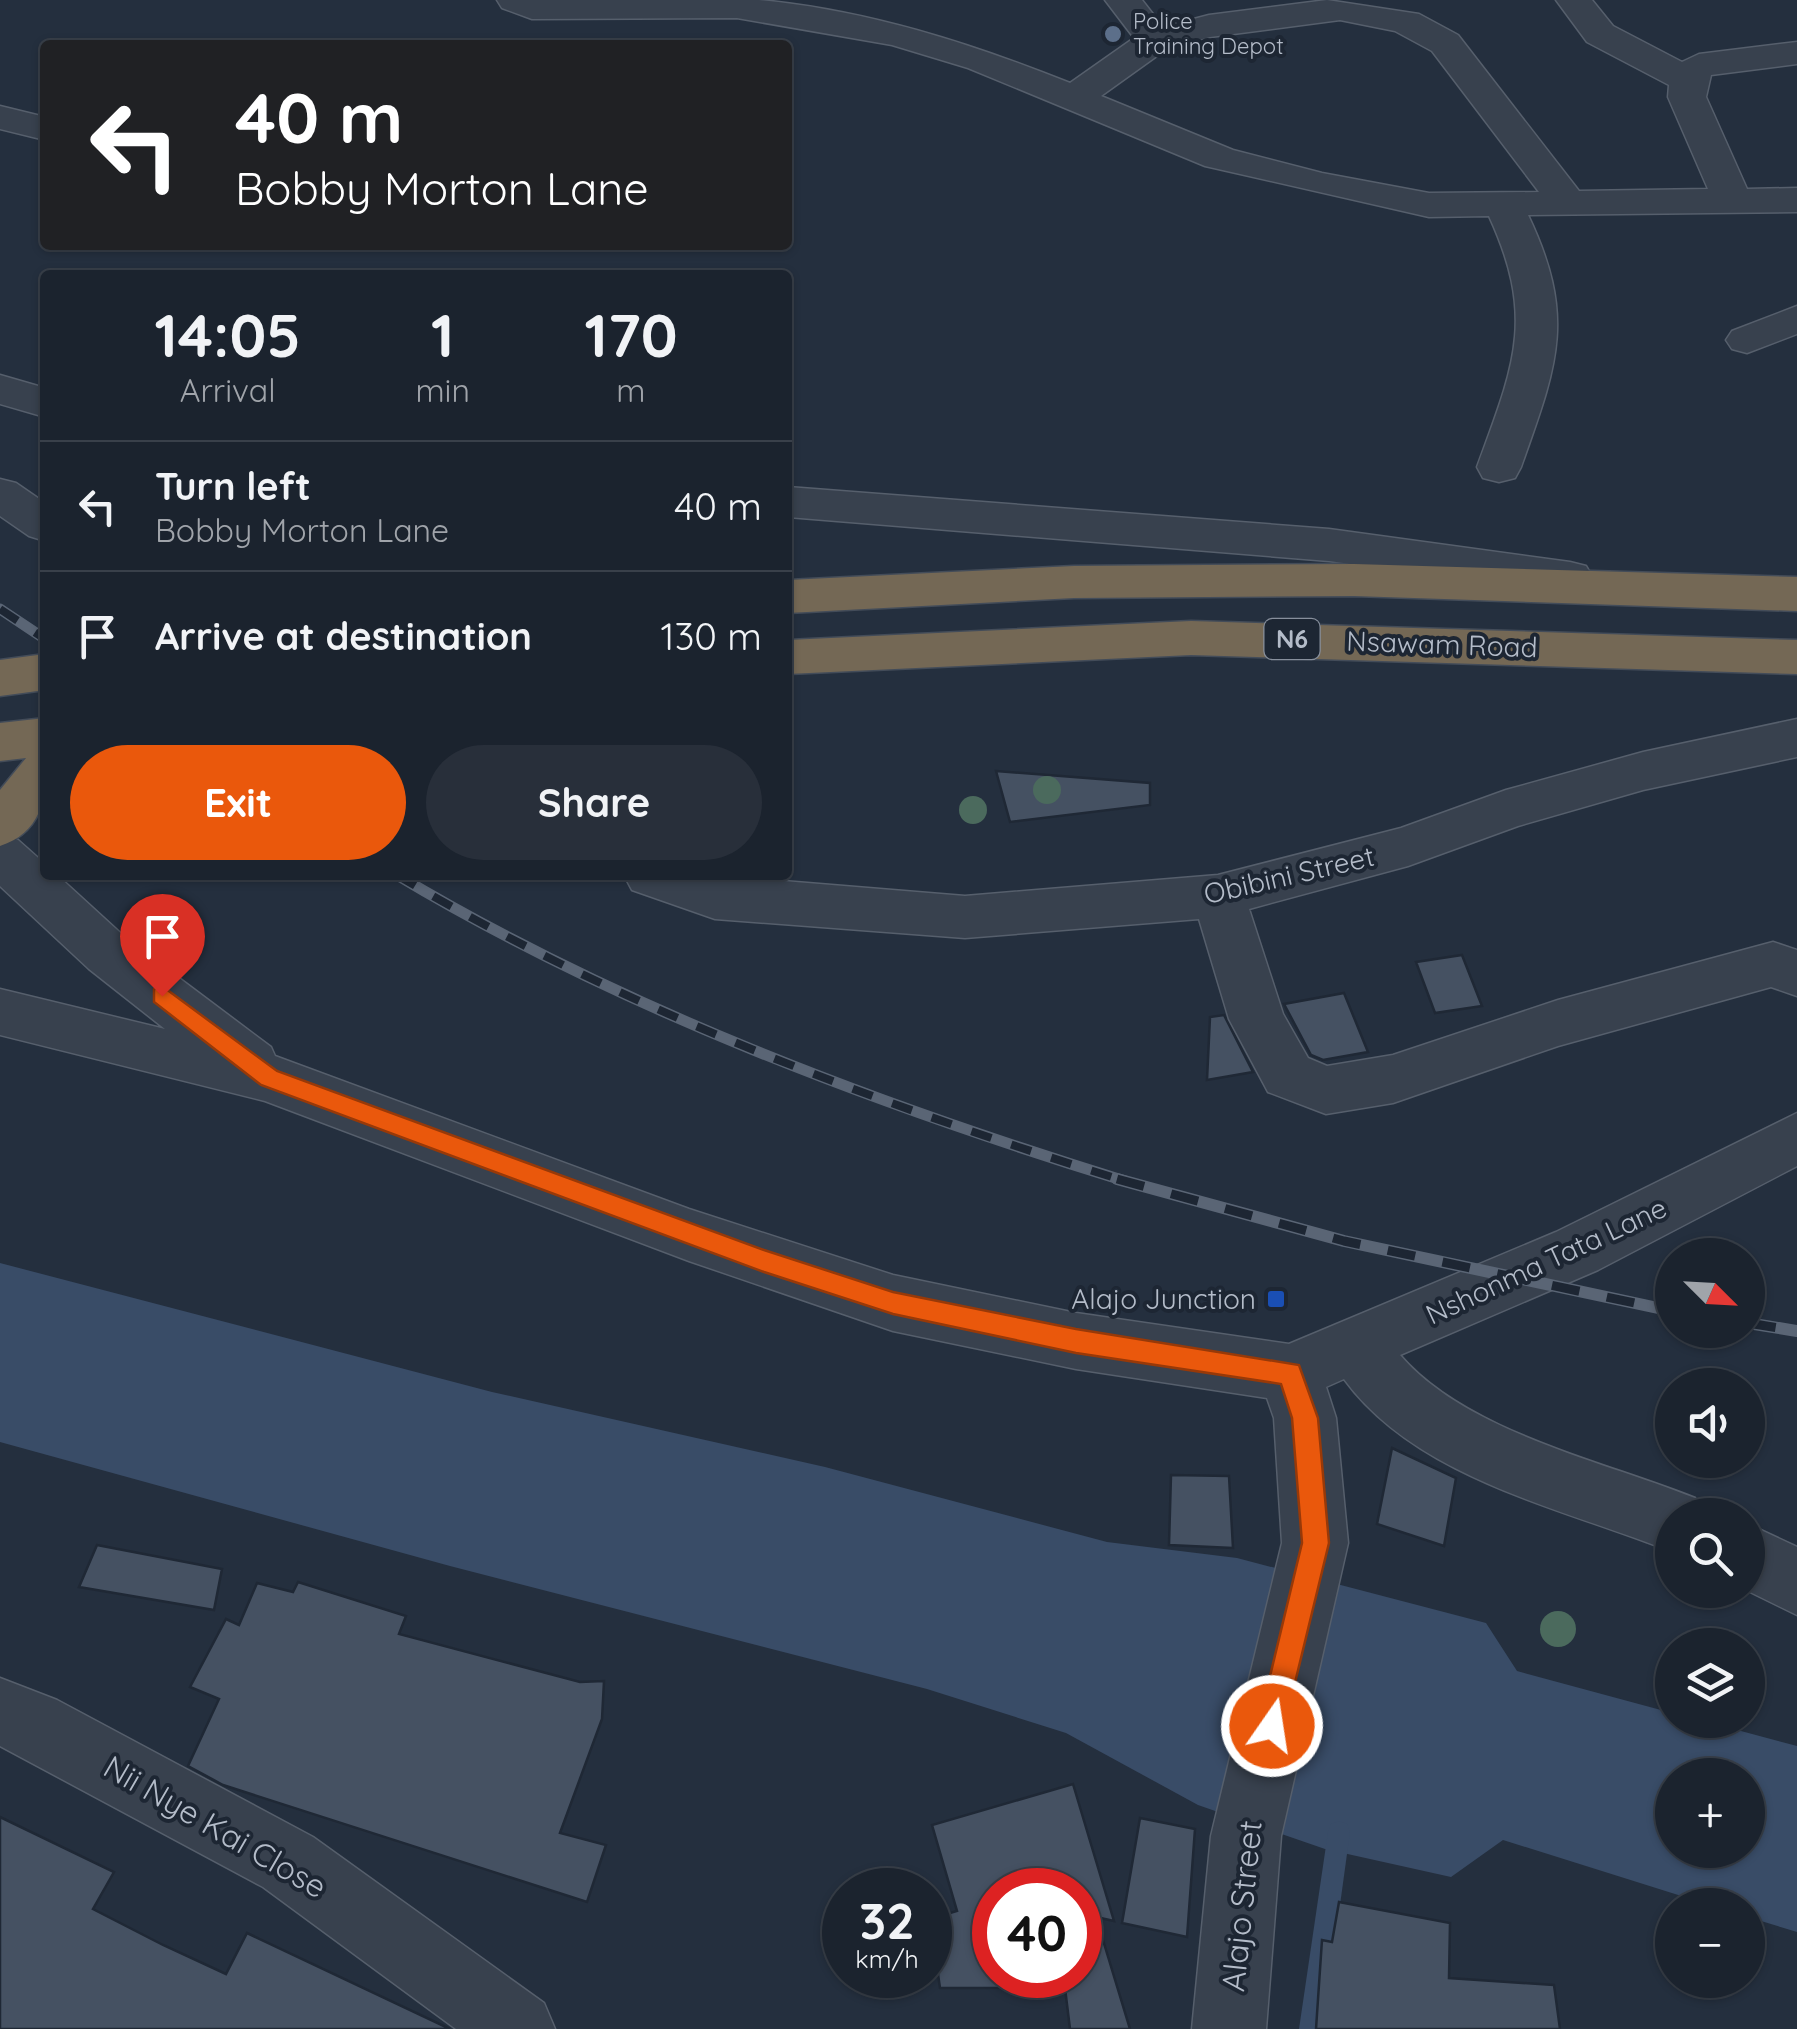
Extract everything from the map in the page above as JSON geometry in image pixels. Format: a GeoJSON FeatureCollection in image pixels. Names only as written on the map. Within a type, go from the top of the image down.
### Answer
{"type":"FeatureCollection","features":[{"type":"Feature","properties":{"kind":"highway","name":"N6"},"geometry":{"type":"LineString","coordinates":[[792,597],[1130,582],[1354,580],[1797,594]]}},
{"type":"Feature","properties":{"kind":"highway","name":"Nsawam Road"},"geometry":{"type":"LineString","coordinates":[[792,658],[1190,638],[1362,640],[1797,658]]}},
{"type":"Feature","properties":{"kind":"highway"},"geometry":{"type":"LineString","coordinates":[[0,678],[40,673]]}},
{"type":"Feature","properties":{"kind":"highway"},"geometry":{"type":"LineString","coordinates":[[0,742],[40,738]]}},
{"type":"Feature","properties":{"kind":"highway"},"geometry":{"type":"LineString","coordinates":[[0,826],[40,776]]}},
{"type":"Feature","properties":{"kind":"street"},"geometry":{"type":"LineString","coordinates":[[474,0],[505,0]]}},
{"type":"Feature","properties":{"kind":"street"},"geometry":{"type":"LineString","coordinates":[[514,0],[532,8],[560,11],[737,8],[841,13],[980,60],[1219,158],[1321,184],[1429,204],[1797,200]]}},
{"type":"Feature","properties":{"kind":"street"},"geometry":{"type":"LineString","coordinates":[[1123,0],[1155,40]]}},
{"type":"Feature","properties":{"kind":"street"},"geometry":{"type":"LineString","coordinates":[[1574,0],[1600,34],[1688,80]]}},
{"type":"Feature","properties":{"kind":"street"},"geometry":{"type":"LineString","coordinates":[[1072,99],[1155,40],[1209,26],[1340,9],[1406,22],[1445,43],[1567,202]]}},
{"type":"Feature","properties":{"kind":"street"},"geometry":{"type":"LineString","coordinates":[[1732,198],[1687,97],[1688,80],[1699,65],[1797,54]]}},
{"type":"Feature","properties":{"kind":"street"},"geometry":{"type":"LineString","coordinates":[[0,117],[40,128]]}},
{"type":"Feature","properties":{"kind":"street"},"geometry":{"type":"LineString","coordinates":[[1499,467],[1522,405],[1536,333],[1535,278],[1503,203]]}},
{"type":"Feature","properties":{"kind":"street"},"geometry":{"type":"LineString","coordinates":[[1747,340],[1797,318]]}},
{"type":"Feature","properties":{"kind":"street"},"geometry":{"type":"LineString","coordinates":[[0,389],[40,401]]}},
{"type":"Feature","properties":{"kind":"street"},"geometry":{"type":"LineString","coordinates":[[0,494],[40,522]]}},
{"type":"Feature","properties":{"kind":"street"},"geometry":{"type":"LineString","coordinates":[[792,502],[1329,545],[1637,587]]}},
{"type":"Feature","properties":{"kind":"street","name":"Obibini Street"},"geometry":{"type":"LineString","coordinates":[[664,880],[715,898],[965,917],[1218,896],[1408,846],[1506,810],[1643,771],[1797,738]]}},
{"type":"Feature","properties":{"kind":"street"},"geometry":{"type":"LineString","coordinates":[[0,854],[108,954],[269,1078]]}},
{"type":"Feature","properties":{"kind":"street"},"geometry":{"type":"LineString","coordinates":[[1218,896],[1257,1019],[1288,1076],[1326,1090],[1393,1079],[1558,1023],[1773,964],[1797,974]]}},
{"type":"Feature","properties":{"kind":"street"},"geometry":{"type":"LineString","coordinates":[[0,1012],[269,1078],[689,1235],[893,1303],[1076,1341],[1290,1373]]}},
{"type":"Feature","properties":{"kind":"street","name":"Nshonma Tata Lane"},"geometry":{"type":"LineString","coordinates":[[1290,1373],[1577,1250],[1797,1138]]}},
{"type":"Feature","properties":{"kind":"street"},"geometry":{"type":"LineString","coordinates":[[1356,1346],[1372,1373],[1428,1418],[1524,1464],[1655,1514]]}},
{"type":"Feature","properties":{"kind":"street","name":"Alajo Street"},"geometry":{"type":"LineString","coordinates":[[1230,2029],[1246,1836],[1316,1543],[1305,1418],[1290,1373]]}},
{"type":"Feature","properties":{"kind":"street"},"geometry":{"type":"LineString","coordinates":[[1765,1542],[1797,1547]]}},
{"type":"Feature","properties":{"kind":"street"},"geometry":{"type":"LineString","coordinates":[[1765,1565],[1797,1582]]}},
{"type":"Feature","properties":{"kind":"street","name":"Nii Nye Kai Close"},"geometry":{"type":"LineString","coordinates":[[0,1712],[33,1724],[288,1862],[518,2029]]}},
{"type":"Feature","properties":{"kind":"water"},"geometry":{"type":"Polygon","coordinates":[[[0,1263],[492,1392],[825,1467],[1107,1542],[1237,1558],[1486,1623],[1517,1671],[1655,1708],[1655,1738],[1765,1737],[1797,1746],[1797,1932],[1765,1922],[1765,1888],[1656,1888],[1503,1840],[1451,1877],[1325,1849],[1198,1805],[1066,1733],[927,1689],[450,1566],[0,1442],[0,1263]]]}},
{"type":"Feature","properties":{"kind":"building"},"geometry":{"type":"Polygon","coordinates":[[[996,771],[1150,783],[1150,805],[1010,822],[996,771]]]}},
{"type":"Feature","properties":{"kind":"building"},"geometry":{"type":"Polygon","coordinates":[[[1462,955],[1482,1006],[1435,1013],[1416,962],[1462,955]]]}},
{"type":"Feature","properties":{"kind":"building"},"geometry":{"type":"Polygon","coordinates":[[[1344,993],[1368,1052],[1323,1060],[1311,1055],[1284,1004],[1344,993]]]}},
{"type":"Feature","properties":{"kind":"building"},"geometry":{"type":"Polygon","coordinates":[[[1224,1015],[1253,1072],[1207,1080],[1210,1017],[1224,1015]]]}},
{"type":"Feature","properties":{"kind":"building"},"geometry":{"type":"Polygon","coordinates":[[[1392,1448],[1456,1478],[1444,1546],[1377,1524],[1392,1448]]]}},
{"type":"Feature","properties":{"kind":"building"},"geometry":{"type":"Polygon","coordinates":[[[1171,1475],[1229,1476],[1233,1548],[1169,1545],[1171,1475]]]}},
{"type":"Feature","properties":{"kind":"building"},"geometry":{"type":"Polygon","coordinates":[[[97,1545],[222,1569],[214,1610],[79,1587],[97,1545]]]}},
{"type":"Feature","properties":{"kind":"building"},"geometry":{"type":"Polygon","coordinates":[[[298,1582],[406,1616],[399,1634],[580,1682],[604,1681],[602,1719],[560,1833],[606,1845],[587,1902],[223,1785],[188,1766],[219,1699],[190,1687],[226,1619],[239,1625],[257,1583],[293,1592],[298,1582]]]}},
{"type":"Feature","properties":{"kind":"building"},"geometry":{"type":"Polygon","coordinates":[[[1073,1784],[1098,1868],[972,1868],[972,1988],[952,1988],[952,1912],[957,1911],[952,1868],[944,1868],[932,1825],[1073,1784]]]}},
{"type":"Feature","properties":{"kind":"building"},"geometry":{"type":"Polygon","coordinates":[[[0,1817],[114,1872],[93,1909],[163,1945],[226,1974],[247,1933],[450,2029],[0,2029],[0,1817]]]}},
{"type":"Feature","properties":{"kind":"building"},"geometry":{"type":"Polygon","coordinates":[[[1140,1818],[1195,1829],[1187,1937],[1122,1923],[1140,1818]]]}},
{"type":"Feature","properties":{"kind":"building"},"geometry":{"type":"Polygon","coordinates":[[[1102,1881],[1114,1921],[1102,1918],[1102,1881]]]}},
{"type":"Feature","properties":{"kind":"building"},"geometry":{"type":"Polygon","coordinates":[[[1339,1902],[1450,1923],[1449,1978],[1554,1985],[1560,2029],[1316,2029],[1322,1940],[1332,1942],[1339,1902]]]}},
{"type":"Feature","properties":{"kind":"building"},"geometry":{"type":"Polygon","coordinates":[[[1102,1937],[1130,2029],[1070,2029],[1066,1998],[1102,1998],[1102,1937]]]}},
{"type":"Feature","properties":{"kind":"waterway"},"geometry":{"type":"LineString","coordinates":[[1311,2029],[1339,1832]]}},
{"type":"Feature","properties":{"kind":"railway"},"geometry":{"type":"LineString","coordinates":[[0,609],[40,636]]}},
{"type":"Feature","properties":{"kind":"railway"},"geometry":{"type":"LineString","coordinates":[[406,880],[570,968],[752,1049],[939,1120],[1125,1181]]}},
{"type":"Feature","properties":{"kind":"railway"},"geometry":{"type":"LineString","coordinates":[[1117,1179],[1344,1241],[1655,1307]]}},
{"type":"Feature","properties":{"kind":"railway"},"geometry":{"type":"LineString","coordinates":[[1765,1326],[1797,1331]]}},
{"type":"Feature","properties":{"kind":"place","name":"Police Training Depot"},"geometry":{"type":"Point","coordinates":[1113,34]}},
{"type":"Feature","properties":{"kind":"place","name":"Alajo Junction"},"geometry":{"type":"Point","coordinates":[1276,1299]}},
{"type":"Feature","properties":{"kind":"route"},"geometry":{"type":"LineString","coordinates":[[162,996],[269,1078],[764,1261],[893,1303],[1076,1341],[1290,1373],[1305,1418],[1316,1543],[1272,1726]]}}]}
